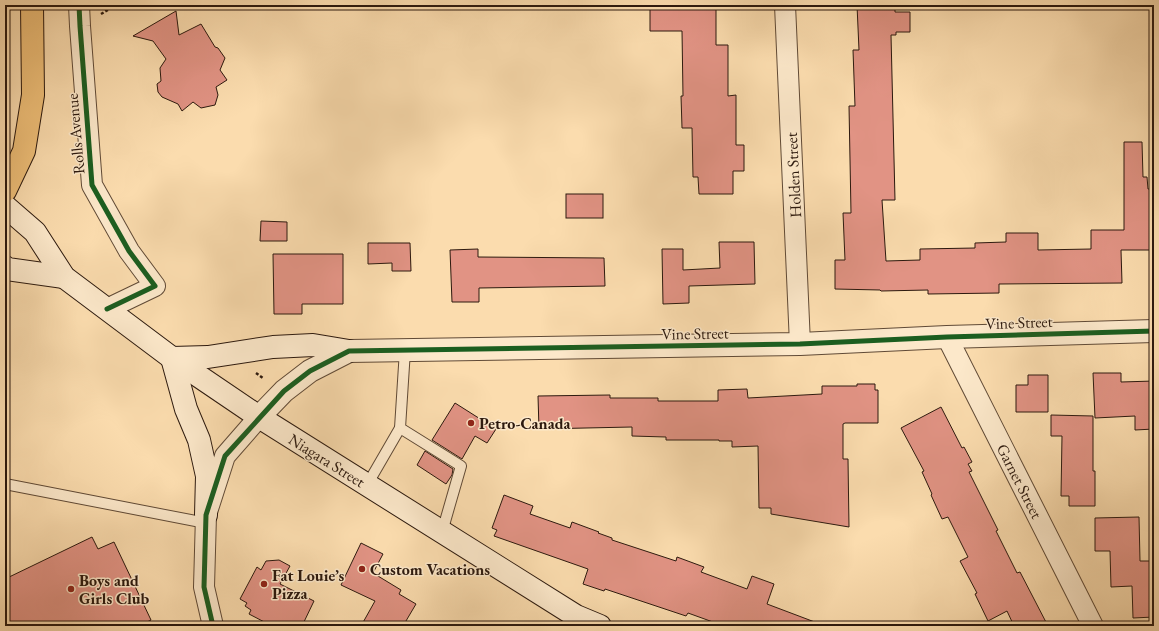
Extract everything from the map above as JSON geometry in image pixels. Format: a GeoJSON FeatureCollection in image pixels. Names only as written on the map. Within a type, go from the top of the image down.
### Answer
{"type":"FeatureCollection","features":[{"type":"Feature","properties":{"kind":"highway"},"geometry":{"type":"LineString","coordinates":[[5,191],[24,152],[33,95],[32,5]]}},
{"type":"Feature","properties":{"kind":"main road","name":"Niagara Street"},"geometry":{"type":"LineString","coordinates":[[5,206],[35,232],[64,277],[172,358],[259,417],[576,616],[600,626]]}},
{"type":"Feature","properties":{"kind":"main road","name":"Niagara Street"},"geometry":{"type":"LineString","coordinates":[[5,267],[7,269],[64,277]]}},
{"type":"Feature","properties":{"kind":"main road","name":"Vine Street"},"geometry":{"type":"LineString","coordinates":[[259,417],[284,391],[310,371],[349,351],[800,344],[947,337],[1154,331]]}},
{"type":"Feature","properties":{"kind":"main road"},"geometry":{"type":"LineString","coordinates":[[206,519],[207,476],[199,440],[186,409],[172,358],[208,357],[273,347],[313,345],[349,351]]}},
{"type":"Feature","properties":{"kind":"street","name":"Rolls Avenue"},"geometry":{"type":"LineString","coordinates":[[79,5],[92,185],[128,251],[155,286],[107,309]]}},
{"type":"Feature","properties":{"kind":"street","name":"Holden Street"},"geometry":{"type":"LineString","coordinates":[[785,5],[800,344]]}},
{"type":"Feature","properties":{"kind":"street","name":"Garnet Street"},"geometry":{"type":"LineString","coordinates":[[947,337],[1093,626]]}},
{"type":"Feature","properties":{"kind":"street"},"geometry":{"type":"LineString","coordinates":[[213,626],[204,587],[206,519],[225,456],[259,417]]}},
{"type":"Feature","properties":{"kind":"lane"},"geometry":{"type":"LineString","coordinates":[[367,485],[400,428],[405,350]]}},
{"type":"Feature","properties":{"kind":"lane"},"geometry":{"type":"LineString","coordinates":[[400,428],[461,466],[442,532]]}},
{"type":"Feature","properties":{"kind":"lane"},"geometry":{"type":"LineString","coordinates":[[5,484],[206,519]]}},
{"type":"Feature","properties":{"kind":"building"},"geometry":{"type":"Polygon","coordinates":[[[650,5],[716,5],[716,45],[728,45],[728,96],[736,95],[736,145],[744,145],[744,171],[733,171],[733,194],[699,194],[698,177],[693,177],[692,128],[682,128],[682,31],[650,31],[650,5]]]}},
{"type":"Feature","properties":{"kind":"building"},"geometry":{"type":"Polygon","coordinates":[[[857,5],[895,5],[895,12],[910,12],[910,32],[896,32],[896,35],[891,35],[895,200],[882,200],[886,261],[920,260],[920,249],[975,248],[975,243],[1006,242],[1006,233],[1038,233],[1038,250],[1091,249],[1091,230],[1124,230],[1124,142],[1142,142],[1143,177],[1147,177],[1151,199],[1154,199],[1154,250],[1121,250],[1122,283],[999,284],[999,293],[928,294],[928,290],[881,291],[835,289],[835,260],[845,260],[843,213],[851,213],[849,106],[855,106],[853,50],[859,50],[857,5]]]}},
{"type":"Feature","properties":{"kind":"building"},"geometry":{"type":"Polygon","coordinates":[[[176,11],[179,35],[201,24],[215,47],[218,48],[225,58],[220,70],[227,80],[216,87],[218,95],[215,105],[201,108],[193,102],[182,111],[178,104],[162,97],[158,92],[157,84],[161,81],[160,68],[166,59],[153,41],[133,36],[176,11]]]}},
{"type":"Feature","properties":{"kind":"building"},"geometry":{"type":"Polygon","coordinates":[[[566,194],[603,194],[603,218],[566,218],[566,194]]]}},
{"type":"Feature","properties":{"kind":"building"},"geometry":{"type":"Polygon","coordinates":[[[261,221],[287,222],[287,241],[260,241],[261,221]]]}},
{"type":"Feature","properties":{"kind":"building"},"geometry":{"type":"Polygon","coordinates":[[[719,242],[754,242],[755,284],[689,286],[689,303],[663,304],[662,249],[683,249],[683,270],[720,268],[719,242]]]}},
{"type":"Feature","properties":{"kind":"building"},"geometry":{"type":"Polygon","coordinates":[[[368,243],[410,243],[411,271],[392,271],[392,263],[368,264],[368,243]]]}},
{"type":"Feature","properties":{"kind":"building"},"geometry":{"type":"Polygon","coordinates":[[[478,249],[478,257],[604,258],[605,286],[479,288],[479,302],[452,302],[450,250],[478,249]]]}},
{"type":"Feature","properties":{"kind":"building"},"geometry":{"type":"Polygon","coordinates":[[[273,254],[343,254],[343,304],[302,304],[302,314],[274,314],[273,254]]]}},
{"type":"Feature","properties":{"kind":"building"},"geometry":{"type":"Polygon","coordinates":[[[1093,373],[1121,373],[1121,382],[1154,381],[1154,429],[1135,430],[1135,416],[1095,418],[1093,373]]]}},
{"type":"Feature","properties":{"kind":"building"},"geometry":{"type":"Polygon","coordinates":[[[1028,375],[1048,375],[1048,412],[1016,412],[1016,385],[1028,385],[1028,375]]]}},
{"type":"Feature","properties":{"kind":"building"},"geometry":{"type":"Polygon","coordinates":[[[857,384],[875,384],[875,390],[878,390],[878,423],[843,424],[843,459],[848,459],[849,527],[771,514],[771,508],[759,508],[758,446],[732,447],[732,441],[666,440],[666,437],[632,436],[632,427],[539,429],[538,396],[610,395],[610,398],[658,398],[658,401],[718,401],[718,390],[747,389],[748,398],[822,394],[822,386],[857,386],[857,384]]]}},
{"type":"Feature","properties":{"kind":"building"},"geometry":{"type":"Polygon","coordinates":[[[455,403],[496,429],[487,443],[475,436],[462,459],[432,440],[455,403]]]}},
{"type":"Feature","properties":{"kind":"building"},"geometry":{"type":"Polygon","coordinates":[[[941,407],[962,448],[964,447],[972,462],[968,464],[972,471],[969,472],[998,530],[996,531],[1017,573],[1020,572],[1048,626],[1014,626],[1007,611],[988,621],[975,594],[977,593],[960,561],[968,557],[948,517],[942,519],[922,472],[924,471],[901,428],[941,407]]]}},
{"type":"Feature","properties":{"kind":"building"},"geometry":{"type":"Polygon","coordinates":[[[1051,415],[1093,416],[1093,471],[1095,471],[1095,506],[1069,506],[1069,496],[1061,496],[1062,436],[1051,436],[1051,415]]]}},
{"type":"Feature","properties":{"kind":"building"},"geometry":{"type":"Polygon","coordinates":[[[425,451],[453,469],[452,475],[446,484],[417,465],[425,451]]]}},
{"type":"Feature","properties":{"kind":"building"},"geometry":{"type":"Polygon","coordinates":[[[504,495],[533,506],[530,514],[570,528],[572,522],[599,532],[598,533],[612,538],[612,540],[676,561],[677,557],[704,567],[701,572],[747,589],[752,576],[774,584],[767,604],[820,624],[820,626],[724,626],[688,613],[686,616],[605,589],[604,591],[583,584],[588,569],[494,536],[497,530],[492,528],[504,495]]]}},
{"type":"Feature","properties":{"kind":"building"},"geometry":{"type":"Polygon","coordinates":[[[1139,517],[1140,561],[1153,561],[1154,617],[1133,618],[1132,586],[1111,587],[1110,551],[1095,551],[1095,518],[1139,517]]]}},
{"type":"Feature","properties":{"kind":"building","name":"Boys and Girls Club"},"geometry":{"type":"Polygon","coordinates":[[[92,537],[98,549],[114,542],[151,620],[139,626],[5,626],[5,579],[92,537]]]}},
{"type":"Feature","properties":{"kind":"building"},"geometry":{"type":"Polygon","coordinates":[[[361,543],[383,554],[373,573],[401,590],[399,594],[416,604],[403,626],[361,626],[375,601],[341,585],[361,543]]]}},
{"type":"Feature","properties":{"kind":"building"},"geometry":{"type":"Polygon","coordinates":[[[279,560],[290,566],[280,584],[314,601],[302,626],[272,626],[249,614],[251,610],[245,606],[247,603],[240,599],[257,567],[261,570],[266,561],[279,560]]]}},
{"type":"Feature","properties":{"kind":"cycle path"},"geometry":{"type":"LineString","coordinates":[[79,5],[92,185],[129,251],[155,286],[107,309]]}},
{"type":"Feature","properties":{"kind":"cycle path"},"geometry":{"type":"LineString","coordinates":[[213,626],[204,587],[206,515],[225,456],[284,391],[310,371],[349,351],[800,344],[947,337],[1154,331]]}},
{"type":"Feature","properties":{"kind":"place","name":"Petro-Canada"},"geometry":{"type":"Point","coordinates":[471,423]}},
{"type":"Feature","properties":{"kind":"place","name":"Custom Vacations"},"geometry":{"type":"Point","coordinates":[362,569]}},
{"type":"Feature","properties":{"kind":"place","name":"Fat Louie’s Pizza"},"geometry":{"type":"Point","coordinates":[264,584]}},
{"type":"Feature","properties":{"kind":"place","name":"Boys and Girls Club"},"geometry":{"type":"Point","coordinates":[71,589]}}]}
